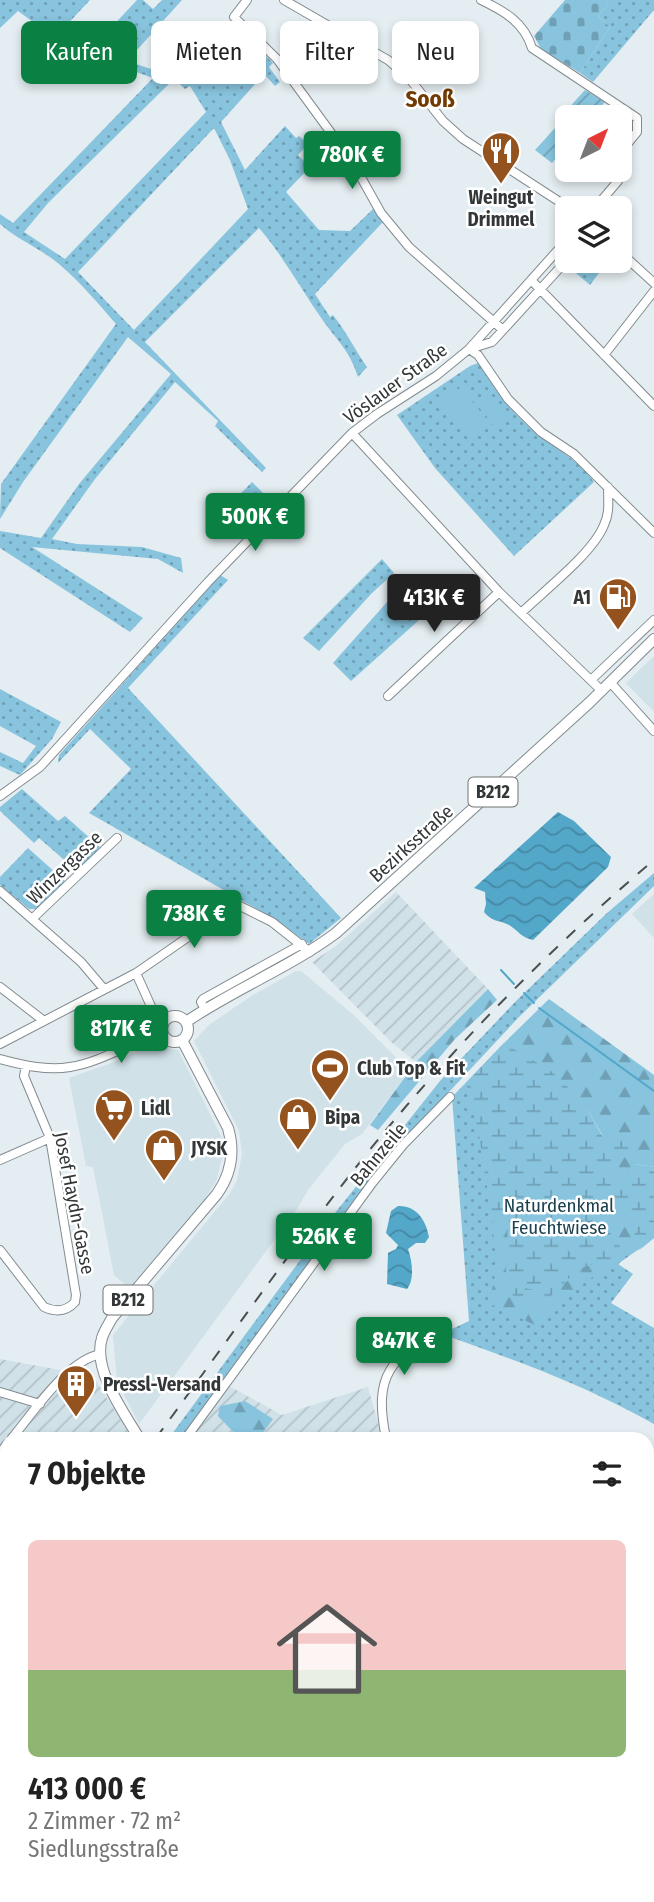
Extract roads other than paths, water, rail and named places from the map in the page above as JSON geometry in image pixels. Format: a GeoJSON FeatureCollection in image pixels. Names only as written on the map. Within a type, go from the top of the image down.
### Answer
{"type":"FeatureCollection","features":[{"type":"Feature","properties":{"kind":"main road","name":"Bezirksstraße"},"geometry":{"type":"LineString","coordinates":[[306,948],[374,900],[606,687],[654,639]]}},
{"type":"Feature","properties":{"kind":"main road","name":"B212"},"geometry":{"type":"LineString","coordinates":[[186,1022],[306,948]]}},
{"type":"Feature","properties":{"kind":"main road"},"geometry":{"type":"LineString","coordinates":[[175,1016],[186,1022],[187,1034],[182,1040],[170,1041],[163,1027],[175,1016]]}},
{"type":"Feature","properties":{"kind":"main road","name":"B212"},"geometry":{"type":"LineString","coordinates":[[100,1354],[102,1339],[112,1318],[218,1194],[228,1177],[232,1142],[228,1128],[182,1040]]}},
{"type":"Feature","properties":{"kind":"main road"},"geometry":{"type":"LineString","coordinates":[[100,1354],[112,1391],[136,1432]]}},
{"type":"Feature","properties":{"kind":"street"},"geometry":{"type":"LineString","coordinates":[[247,0],[234,17],[277,59],[353,163],[381,213],[409,247],[503,330]]}},
{"type":"Feature","properties":{"kind":"street"},"geometry":{"type":"LineString","coordinates":[[284,0],[388,60],[409,78],[443,121],[463,139],[555,199]]}},
{"type":"Feature","properties":{"kind":"street"},"geometry":{"type":"LineString","coordinates":[[481,0],[507,13],[519,23],[532,48],[638,121],[637,132],[623,149],[618,181],[605,196]]}},
{"type":"Feature","properties":{"kind":"street","name":"Vöslauer Straße"},"geometry":{"type":"LineString","coordinates":[[2,794],[40,767],[282,504],[352,433],[436,376],[469,349],[555,253]]}},
{"type":"Feature","properties":{"kind":"street"},"geometry":{"type":"LineString","coordinates":[[632,263],[654,283]]}},
{"type":"Feature","properties":{"kind":"street","name":"Vöslauer Straße"},"geometry":{"type":"LineString","coordinates":[[469,349],[492,342],[555,273]]}},
{"type":"Feature","properties":{"kind":"street"},"geometry":{"type":"LineString","coordinates":[[531,279],[654,406]]}},
{"type":"Feature","properties":{"kind":"street"},"geometry":{"type":"LineString","coordinates":[[604,355],[654,291]]}},
{"type":"Feature","properties":{"kind":"street"},"geometry":{"type":"LineString","coordinates":[[469,349],[478,355],[508,399],[541,432],[574,454],[654,533]]}},
{"type":"Feature","properties":{"kind":"street"},"geometry":{"type":"LineString","coordinates":[[352,433],[499,592],[591,680],[606,687],[654,731]]}},
{"type":"Feature","properties":{"kind":"street"},"geometry":{"type":"LineString","coordinates":[[521,613],[592,546],[604,527],[609,509],[607,487]]}},
{"type":"Feature","properties":{"kind":"street"},"geometry":{"type":"LineString","coordinates":[[388,696],[499,592]]}},
{"type":"Feature","properties":{"kind":"street"},"geometry":{"type":"LineString","coordinates":[[591,680],[654,620]]}},
{"type":"Feature","properties":{"kind":"street","name":"Winzergasse"},"geometry":{"type":"LineString","coordinates":[[32,919],[117,838]]}},
{"type":"Feature","properties":{"kind":"street"},"geometry":{"type":"LineString","coordinates":[[0,891],[80,962],[104,989]]}},
{"type":"Feature","properties":{"kind":"street"},"geometry":{"type":"LineString","coordinates":[[0,1044],[136,972],[236,904],[272,922],[306,948]]}},
{"type":"Feature","properties":{"kind":"street"},"geometry":{"type":"LineString","coordinates":[[0,1059],[26,1066],[72,1067],[102,1058],[163,1027],[136,972]]}},
{"type":"Feature","properties":{"kind":"street"},"geometry":{"type":"LineString","coordinates":[[0,987],[44,1021]]}},
{"type":"Feature","properties":{"kind":"street","name":"Josef Haydn-Gasse"},"geometry":{"type":"LineString","coordinates":[[0,1250],[44,1307],[62,1311],[75,1302],[50,1138],[24,1076],[26,1066]]}},
{"type":"Feature","properties":{"kind":"street","name":"Bahnzeile"},"geometry":{"type":"LineString","coordinates":[[190,1432],[373,1182],[403,1145],[450,1097]]}},
{"type":"Feature","properties":{"kind":"street"},"geometry":{"type":"LineString","coordinates":[[0,1160],[50,1138]]}},
{"type":"Feature","properties":{"kind":"street"},"geometry":{"type":"LineString","coordinates":[[385,1432],[380,1411],[381,1393],[393,1367],[409,1349],[445,1328]]}},
{"type":"Feature","properties":{"kind":"street"},"geometry":{"type":"LineString","coordinates":[[17,1432],[71,1369],[88,1356],[100,1354]]}},
{"type":"Feature","properties":{"kind":"street"},"geometry":{"type":"LineString","coordinates":[[0,1392],[40,1404]]}},
{"type":"Feature","properties":{"kind":"water"},"geometry":{"type":"Polygon","coordinates":[[[558,812],[574,821],[611,857],[608,867],[533,940],[487,915],[484,912],[485,892],[474,888],[558,812]]]}},
{"type":"Feature","properties":{"kind":"water"},"geometry":{"type":"Polygon","coordinates":[[[398,1206],[410,1208],[419,1215],[429,1237],[425,1243],[416,1243],[408,1249],[412,1275],[407,1289],[387,1284],[388,1253],[398,1245],[386,1233],[391,1211],[398,1206]]]}},
{"type":"Feature","properties":{"kind":"waterway"},"geometry":{"type":"LineString","coordinates":[[501,970],[514,984]]}},
{"type":"Feature","properties":{"kind":"waterway"},"geometry":{"type":"LineString","coordinates":[[524,993],[534,1003]]}},
{"type":"Feature","properties":{"kind":"waterway"},"geometry":{"type":"LineString","coordinates":[[539,1008],[654,1091]]}},
{"type":"Feature","properties":{"kind":"railway"},"geometry":{"type":"LineString","coordinates":[[160,1432],[314,1223],[400,1113],[504,999],[654,860]]}},
{"type":"Feature","properties":{"kind":"place","name":"Weingut Drimmel"},"geometry":{"type":"Point","coordinates":[501,185]}},
{"type":"Feature","properties":{"kind":"place","name":"A1"},"geometry":{"type":"Point","coordinates":[618,631]}},
{"type":"Feature","properties":{"kind":"place","name":"Club Top & Fit"},"geometry":{"type":"Point","coordinates":[330,1102]}},
{"type":"Feature","properties":{"kind":"place","name":"Lidl"},"geometry":{"type":"Point","coordinates":[114,1142]}},
{"type":"Feature","properties":{"kind":"place","name":"Bipa"},"geometry":{"type":"Point","coordinates":[298,1151]}},
{"type":"Feature","properties":{"kind":"place","name":"JYSK"},"geometry":{"type":"Point","coordinates":[164,1182]}},
{"type":"Feature","properties":{"kind":"place","name":"Pressl-Versand"},"geometry":{"type":"Point","coordinates":[76,1418]}},
{"type":"Feature","properties":{"kind":"district","name":"Sooß"},"geometry":{"type":"Point","coordinates":[430,99]}},
{"type":"Feature","properties":{"kind":"park label","name":"Naturdenkmal Feuchtwiese"},"geometry":{"type":"Point","coordinates":[559,1216]}}]}
